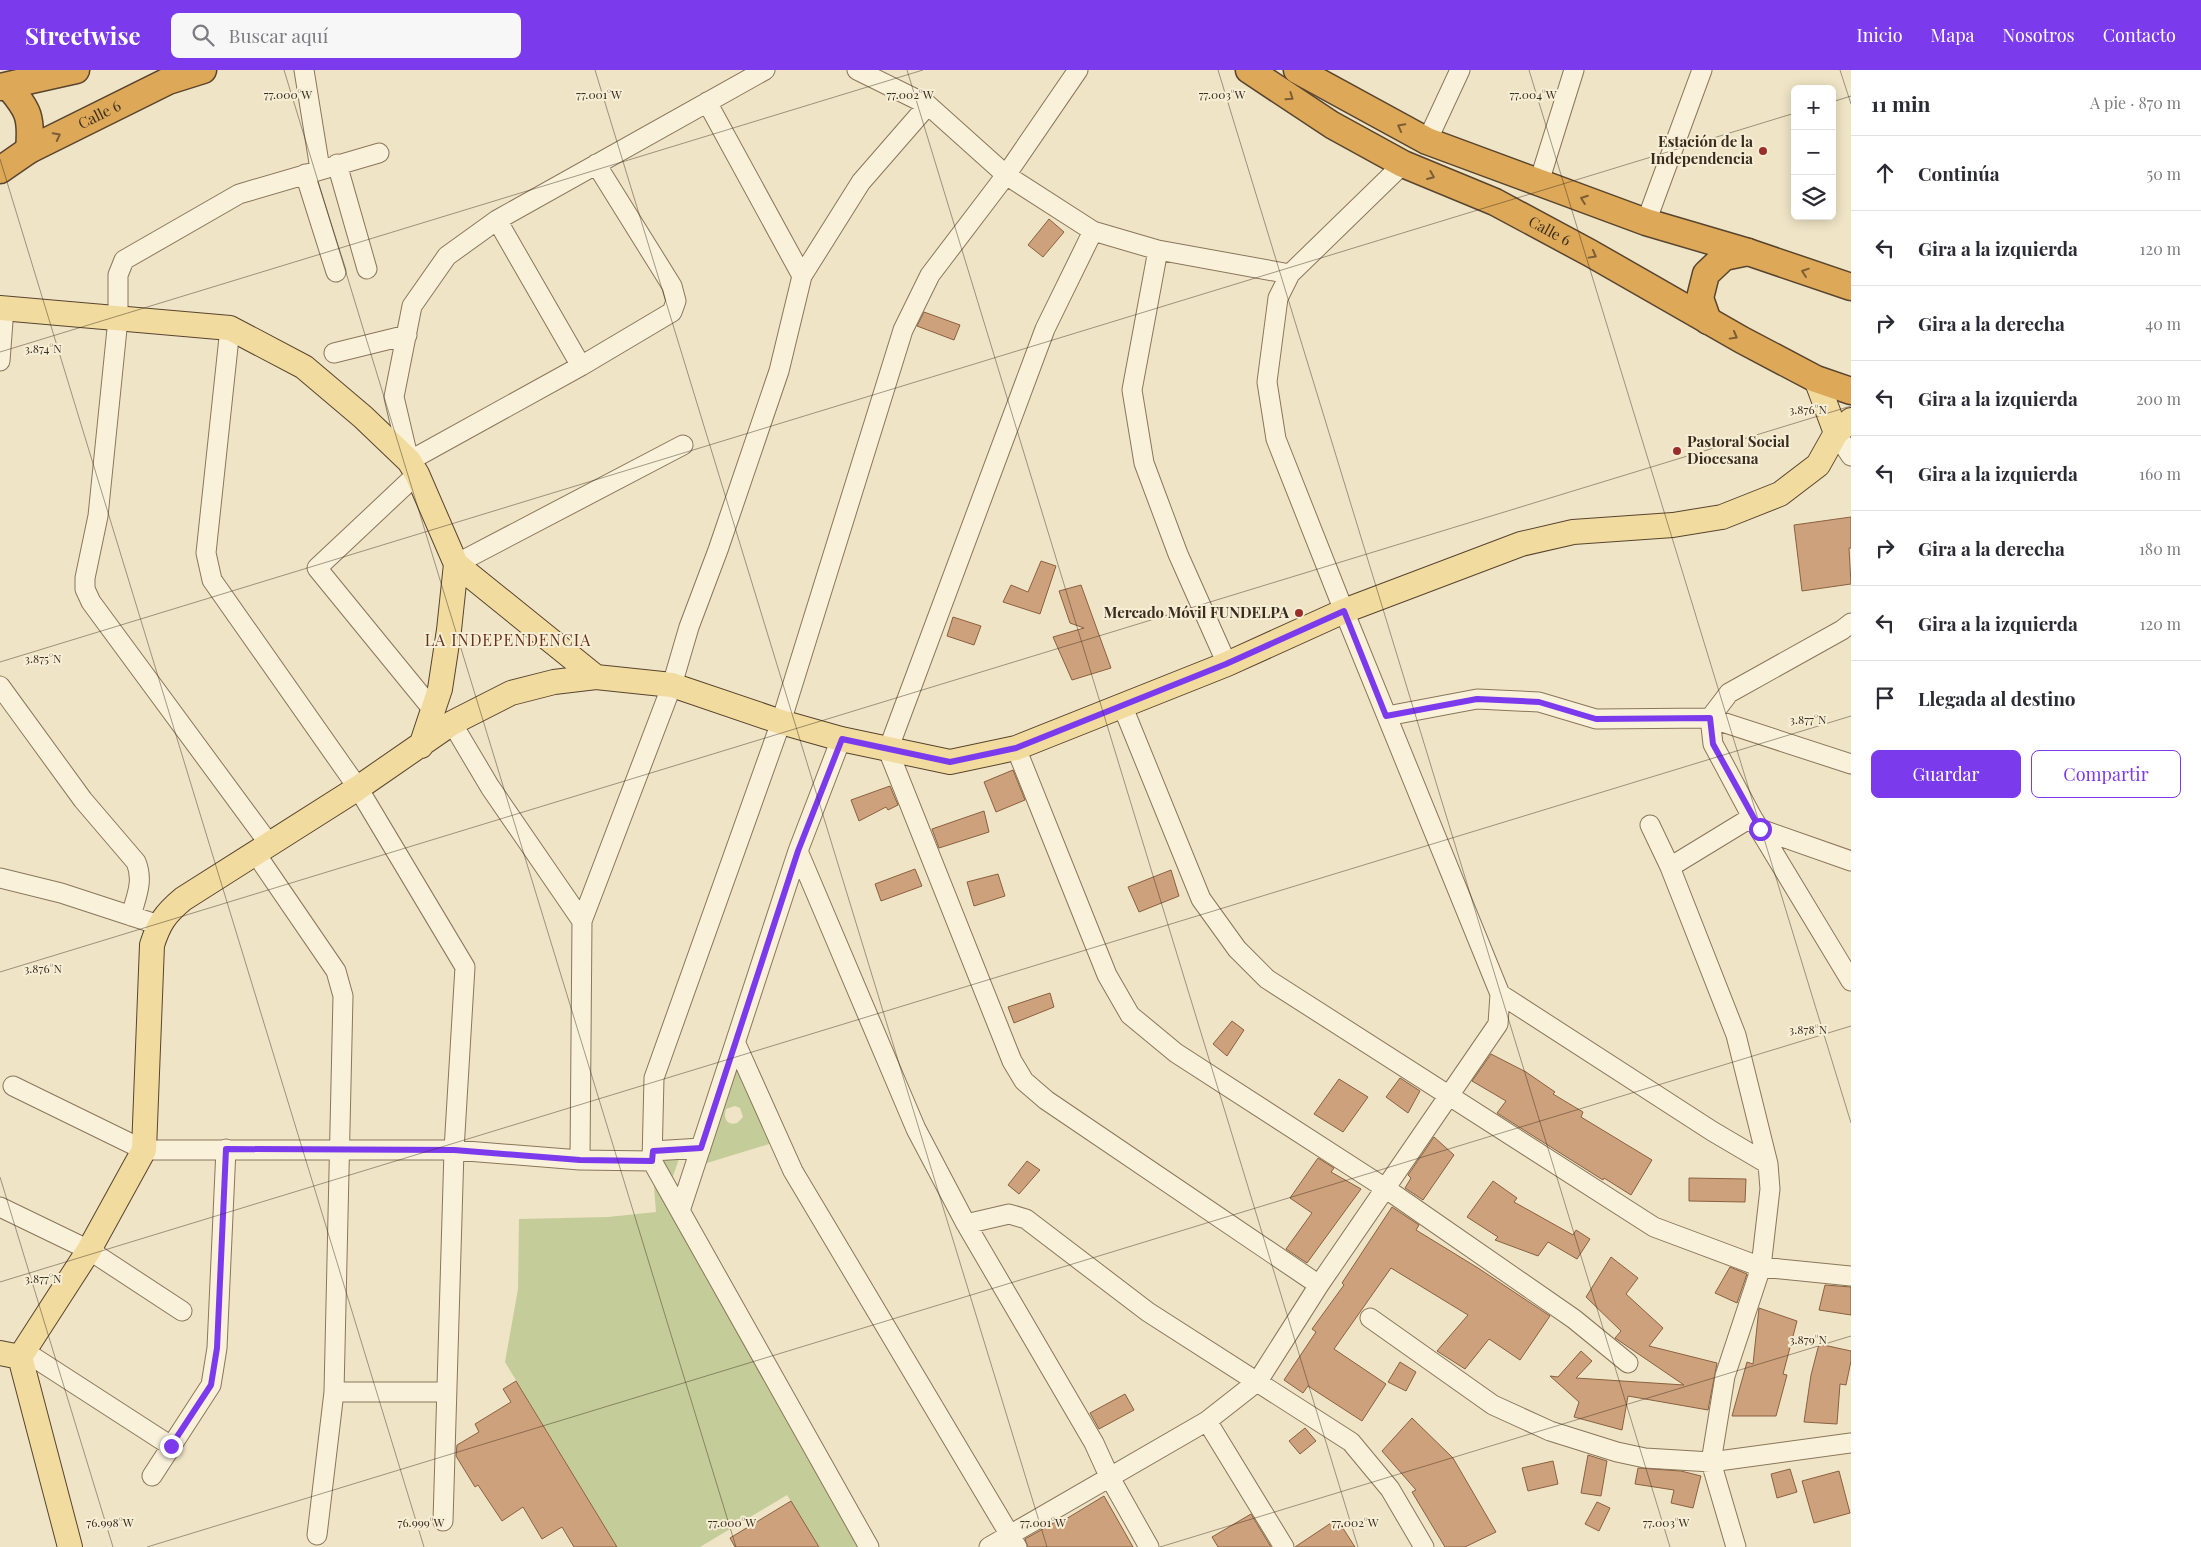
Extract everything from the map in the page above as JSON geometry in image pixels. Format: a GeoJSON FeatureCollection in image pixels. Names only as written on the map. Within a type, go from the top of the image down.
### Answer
{"type":"FeatureCollection","features":[{"type":"Feature","properties":{"kind":"highway"},"geometry":{"type":"LineString","coordinates":[[4,86],[76,70]]}},
{"type":"Feature","properties":{"kind":"highway","name":"Calle 6"},"geometry":{"type":"LineString","coordinates":[[0,170],[29,150],[168,80],[203,70]]}},
{"type":"Feature","properties":{"kind":"highway","name":"Calle 6"},"geometry":{"type":"LineString","coordinates":[[1249,70],[1332,125],[1403,164],[1495,202],[1590,253],[1708,322],[1816,379],[1851,391]]}},
{"type":"Feature","properties":{"kind":"highway"},"geometry":{"type":"LineString","coordinates":[[1309,73],[1427,141],[1646,222],[1748,252],[1851,287]]}},
{"type":"Feature","properties":{"kind":"highway"},"geometry":{"type":"LineString","coordinates":[[4,86],[23,104],[31,126],[29,150]]}},
{"type":"Feature","properties":{"kind":"highway"},"geometry":{"type":"LineString","coordinates":[[1708,322],[1700,298],[1706,274],[1724,257],[1748,252]]}},
{"type":"Feature","properties":{"kind":"main road"},"geometry":{"type":"LineString","coordinates":[[2,308],[230,328],[304,367],[363,417],[413,468],[456,564],[596,677]]}},
{"type":"Feature","properties":{"kind":"main road"},"geometry":{"type":"LineString","coordinates":[[70,1547],[15,1354],[89,1250],[144,1150],[152,945],[159,925],[168,912],[183,899],[263,850],[421,746],[443,716],[554,682],[596,677],[672,685],[781,722],[842,739],[950,762],[1016,748],[1226,664],[1344,611],[1521,544],[1573,532],[1673,525],[1722,517],[1780,494],[1818,465],[1844,427],[1816,379]]}},
{"type":"Feature","properties":{"kind":"main road"},"geometry":{"type":"LineString","coordinates":[[443,716],[442,680],[456,564]]}},
{"type":"Feature","properties":{"kind":"street"},"geometry":{"type":"LineString","coordinates":[[304,70],[336,272]]}},
{"type":"Feature","properties":{"kind":"street"},"geometry":{"type":"LineString","coordinates":[[413,468],[394,397],[412,306],[447,256],[497,220],[765,70]]}},
{"type":"Feature","properties":{"kind":"street"},"geometry":{"type":"LineString","coordinates":[[856,70],[928,105],[1006,175],[1094,231],[1158,250],[1290,274]]}},
{"type":"Feature","properties":{"kind":"street"},"geometry":{"type":"LineString","coordinates":[[869,1547],[680,1211],[653,1156],[654,1078],[781,722],[903,330],[930,275],[1006,175],[1078,70]]}},
{"type":"Feature","properties":{"kind":"street"},"geometry":{"type":"LineString","coordinates":[[1427,141],[1460,70]]}},
{"type":"Feature","properties":{"kind":"street"},"geometry":{"type":"LineString","coordinates":[[1539,182],[1574,70]]}},
{"type":"Feature","properties":{"kind":"street"},"geometry":{"type":"LineString","coordinates":[[1646,222],[1702,70]]}},
{"type":"Feature","properties":{"kind":"street"},"geometry":{"type":"LineString","coordinates":[[707,102],[802,276]]}},
{"type":"Feature","properties":{"kind":"street"},"geometry":{"type":"LineString","coordinates":[[580,1160],[582,921],[672,685],[689,626],[718,550],[779,371],[802,276],[861,182],[928,105]]}},
{"type":"Feature","properties":{"kind":"street"},"geometry":{"type":"LineString","coordinates":[[317,1535],[334,1392],[338,1150],[344,996],[336,971],[263,850],[91,602],[85,589],[85,578],[98,516],[118,319],[118,275],[124,260],[239,194],[379,153]]}},
{"type":"Feature","properties":{"kind":"street"},"geometry":{"type":"LineString","coordinates":[[582,921],[490,788],[443,716],[317,568],[413,468],[672,312],[676,301],[672,286],[596,164]]}},
{"type":"Feature","properties":{"kind":"street"},"geometry":{"type":"LineString","coordinates":[[988,1547],[1014,1540],[1109,1476],[1207,1421],[1258,1381],[1319,1285],[1498,1024],[1500,994],[1276,440],[1267,382],[1278,298],[1290,274],[1403,164]]}},
{"type":"Feature","properties":{"kind":"street"},"geometry":{"type":"LineString","coordinates":[[321,169],[367,269]]}},
{"type":"Feature","properties":{"kind":"street"},"geometry":{"type":"LineString","coordinates":[[497,220],[581,366]]}},
{"type":"Feature","properties":{"kind":"street"},"geometry":{"type":"LineString","coordinates":[[1094,231],[1045,329],[888,750],[1012,1061],[1024,1081],[1046,1100],[1319,1285]]}},
{"type":"Feature","properties":{"kind":"street"},"geometry":{"type":"LineString","coordinates":[[1158,250],[1132,390],[1144,463],[1178,554],[1226,664]]}},
{"type":"Feature","properties":{"kind":"street"},"geometry":{"type":"LineString","coordinates":[[0,362],[2,308]]}},
{"type":"Feature","properties":{"kind":"street"},"geometry":{"type":"LineString","coordinates":[[230,328],[206,552],[212,580],[358,788],[465,967],[454,1150],[443,1521]]}},
{"type":"Feature","properties":{"kind":"street"},"geometry":{"type":"LineString","coordinates":[[334,353],[407,335]]}},
{"type":"Feature","properties":{"kind":"street"},"geometry":{"type":"LineString","coordinates":[[1844,427],[1851,456]]}},
{"type":"Feature","properties":{"kind":"street"},"geometry":{"type":"LineString","coordinates":[[456,564],[683,445]]}},
{"type":"Feature","properties":{"kind":"street"},"geometry":{"type":"LineString","coordinates":[[1851,623],[1842,630],[1729,693],[1710,718],[1713,744],[1756,823],[1844,961],[1851,982]]}},
{"type":"Feature","properties":{"kind":"street"},"geometry":{"type":"LineString","coordinates":[[0,686],[83,800],[136,862],[140,872],[140,883],[131,916]]}},
{"type":"Feature","properties":{"kind":"street"},"geometry":{"type":"LineString","coordinates":[[1386,716],[1477,699],[1539,702],[1596,719],[1710,718],[1851,764]]}},
{"type":"Feature","properties":{"kind":"street"},"geometry":{"type":"LineString","coordinates":[[1122,705],[1201,899],[1237,949],[1267,979],[1654,1227],[1761,1267],[1851,1276]]}},
{"type":"Feature","properties":{"kind":"street"},"geometry":{"type":"LineString","coordinates":[[680,1211],[798,851],[842,739]]}},
{"type":"Feature","properties":{"kind":"street"},"geometry":{"type":"LineString","coordinates":[[1016,748],[1107,974],[1130,1015],[1176,1053],[1385,1188],[1574,1318],[1628,1362]]}},
{"type":"Feature","properties":{"kind":"street"},"geometry":{"type":"LineString","coordinates":[[1670,867],[1756,823],[1851,861]]}},
{"type":"Feature","properties":{"kind":"street"},"geometry":{"type":"LineString","coordinates":[[1650,825],[1670,867],[1736,1035],[1768,1164],[1770,1189],[1761,1267],[1726,1376],[1711,1462],[1736,1547]]}},
{"type":"Feature","properties":{"kind":"street"},"geometry":{"type":"LineString","coordinates":[[798,851],[916,1129],[966,1224],[1094,1443],[1109,1476],[1149,1547]]}},
{"type":"Feature","properties":{"kind":"street"},"geometry":{"type":"LineString","coordinates":[[0,878],[61,893],[159,925]]}},
{"type":"Feature","properties":{"kind":"street"},"geometry":{"type":"LineString","coordinates":[[1500,994],[1712,1132],[1768,1164]]}},
{"type":"Feature","properties":{"kind":"street"},"geometry":{"type":"LineString","coordinates":[[736,1044],[793,1171],[1014,1540]]}},
{"type":"Feature","properties":{"kind":"street"},"geometry":{"type":"LineString","coordinates":[[13,1086],[144,1150],[454,1150],[580,1160],[653,1156],[701,1148]]}},
{"type":"Feature","properties":{"kind":"street"},"geometry":{"type":"LineString","coordinates":[[152,1476],[211,1385],[217,1348],[226,1149]]}},
{"type":"Feature","properties":{"kind":"street"},"geometry":{"type":"LineString","coordinates":[[0,1207],[89,1250],[182,1311]]}},
{"type":"Feature","properties":{"kind":"street"},"geometry":{"type":"LineString","coordinates":[[966,1224],[1008,1214],[1026,1219],[1148,1312],[1351,1442],[1390,1489],[1424,1547]]}},
{"type":"Feature","properties":{"kind":"street"},"geometry":{"type":"LineString","coordinates":[[1370,1318],[1493,1405],[1550,1431],[1617,1452],[1645,1458],[1711,1462],[1851,1443]]}},
{"type":"Feature","properties":{"kind":"street"},"geometry":{"type":"LineString","coordinates":[[15,1354],[171,1446]]}},
{"type":"Feature","properties":{"kind":"street"},"geometry":{"type":"LineString","coordinates":[[334,1392],[447,1392]]}},
{"type":"Feature","properties":{"kind":"street"},"geometry":{"type":"LineString","coordinates":[[1207,1421],[1284,1547]]}},
{"type":"Feature","properties":{"kind":"green space"},"geometry":{"type":"Polygon","coordinates":[[[736,1044],[779,1141],[694,1167],[736,1044]],[[735,1106],[726,1109],[728,1122],[737,1123],[743,1117],[740,1108],[735,1106]]]}},
{"type":"Feature","properties":{"kind":"green space"},"geometry":{"type":"Polygon","coordinates":[[[680,1156],[671,1182],[659,1157],[680,1156]]]}},
{"type":"Feature","properties":{"kind":"green space"},"geometry":{"type":"Polygon","coordinates":[[[652,1161],[701,1269],[859,1547],[819,1547],[787,1495],[700,1547],[617,1547],[505,1362],[518,1289],[519,1219],[608,1217],[656,1212],[652,1161]]]}},
{"type":"Feature","properties":{"kind":"building"},"geometry":{"type":"Polygon","coordinates":[[[1049,219],[1064,232],[1043,257],[1028,245],[1049,219]]]}},
{"type":"Feature","properties":{"kind":"building"},"geometry":{"type":"Polygon","coordinates":[[[924,312],[960,325],[954,340],[917,326],[924,312]]]}},
{"type":"Feature","properties":{"kind":"building"},"geometry":{"type":"Polygon","coordinates":[[[1851,517],[1851,548],[1849,548],[1851,584],[1802,591],[1794,525],[1851,517]]]}},
{"type":"Feature","properties":{"kind":"building"},"geometry":{"type":"Polygon","coordinates":[[[1041,561],[1056,566],[1040,614],[1003,602],[1011,585],[1028,592],[1041,561]]]}},
{"type":"Feature","properties":{"kind":"building"},"geometry":{"type":"Polygon","coordinates":[[[1081,585],[1111,668],[1072,680],[1053,637],[1084,628],[1070,623],[1059,591],[1081,585]]]}},
{"type":"Feature","properties":{"kind":"building"},"geometry":{"type":"Polygon","coordinates":[[[953,617],[981,626],[974,645],[947,636],[953,617]]]}},
{"type":"Feature","properties":{"kind":"building"},"geometry":{"type":"Polygon","coordinates":[[[1013,770],[1025,800],[996,812],[984,782],[1013,770]]]}},
{"type":"Feature","properties":{"kind":"building"},"geometry":{"type":"Polygon","coordinates":[[[890,786],[898,805],[888,810],[886,807],[859,821],[851,800],[890,786]]]}},
{"type":"Feature","properties":{"kind":"building"},"geometry":{"type":"Polygon","coordinates":[[[984,811],[989,832],[939,848],[932,829],[984,811]]]}},
{"type":"Feature","properties":{"kind":"building"},"geometry":{"type":"Polygon","coordinates":[[[915,869],[922,886],[881,901],[875,884],[915,869]]]}},
{"type":"Feature","properties":{"kind":"building"},"geometry":{"type":"Polygon","coordinates":[[[1171,870],[1179,896],[1139,912],[1128,887],[1171,870]]]}},
{"type":"Feature","properties":{"kind":"building"},"geometry":{"type":"Polygon","coordinates":[[[998,874],[1005,896],[974,906],[967,882],[998,874]]]}},
{"type":"Feature","properties":{"kind":"building"},"geometry":{"type":"Polygon","coordinates":[[[1050,993],[1054,1007],[1014,1023],[1008,1007],[1050,993]]]}},
{"type":"Feature","properties":{"kind":"building"},"geometry":{"type":"Polygon","coordinates":[[[1232,1021],[1244,1030],[1227,1056],[1213,1044],[1232,1021]]]}},
{"type":"Feature","properties":{"kind":"building"},"geometry":{"type":"Polygon","coordinates":[[[1491,1054],[1526,1072],[1555,1092],[1553,1094],[1583,1112],[1581,1117],[1652,1160],[1631,1195],[1604,1178],[1603,1180],[1497,1113],[1506,1101],[1472,1081],[1491,1054]]]}},
{"type":"Feature","properties":{"kind":"building"},"geometry":{"type":"Polygon","coordinates":[[[1400,1078],[1420,1091],[1408,1113],[1386,1097],[1400,1078]]]}},
{"type":"Feature","properties":{"kind":"building"},"geometry":{"type":"Polygon","coordinates":[[[1339,1079],[1368,1097],[1343,1132],[1314,1114],[1339,1079]]]}},
{"type":"Feature","properties":{"kind":"building"},"geometry":{"type":"Polygon","coordinates":[[[1434,1137],[1454,1155],[1423,1200],[1405,1188],[1411,1178],[1408,1175],[1434,1137]]]}},
{"type":"Feature","properties":{"kind":"building"},"geometry":{"type":"Polygon","coordinates":[[[1318,1158],[1334,1168],[1331,1172],[1361,1189],[1307,1263],[1286,1249],[1312,1213],[1290,1198],[1318,1158]]]}},
{"type":"Feature","properties":{"kind":"building"},"geometry":{"type":"Polygon","coordinates":[[[1027,1161],[1040,1170],[1019,1194],[1008,1185],[1027,1161]]]}},
{"type":"Feature","properties":{"kind":"building"},"geometry":{"type":"Polygon","coordinates":[[[1689,1178],[1746,1179],[1745,1202],[1689,1201],[1689,1178]]]}},
{"type":"Feature","properties":{"kind":"building"},"geometry":{"type":"Polygon","coordinates":[[[1493,1181],[1517,1198],[1514,1202],[1573,1235],[1576,1230],[1590,1239],[1577,1259],[1548,1242],[1538,1256],[1495,1240],[1498,1237],[1467,1217],[1493,1181]]]}},
{"type":"Feature","properties":{"kind":"building"},"geometry":{"type":"Polygon","coordinates":[[[1392,1207],[1419,1225],[1416,1230],[1478,1268],[1550,1316],[1520,1360],[1489,1339],[1465,1369],[1437,1351],[1468,1315],[1391,1268],[1334,1349],[1386,1384],[1362,1421],[1308,1386],[1303,1393],[1284,1380],[1316,1332],[1312,1329],[1344,1285],[1342,1283],[1392,1207]]]}},
{"type":"Feature","properties":{"kind":"building"},"geometry":{"type":"Polygon","coordinates":[[[1611,1257],[1638,1278],[1626,1294],[1663,1328],[1649,1346],[1717,1363],[1708,1410],[1628,1396],[1622,1430],[1574,1417],[1579,1402],[1550,1376],[1558,1377],[1581,1351],[1592,1361],[1576,1378],[1684,1385],[1615,1338],[1621,1331],[1586,1297],[1611,1257]]]}},
{"type":"Feature","properties":{"kind":"building"},"geometry":{"type":"Polygon","coordinates":[[[1730,1267],[1747,1274],[1737,1303],[1715,1293],[1730,1267]]]}},
{"type":"Feature","properties":{"kind":"building"},"geometry":{"type":"Polygon","coordinates":[[[1825,1285],[1851,1287],[1851,1315],[1819,1310],[1825,1285]]]}},
{"type":"Feature","properties":{"kind":"building"},"geometry":{"type":"Polygon","coordinates":[[[1759,1308],[1797,1321],[1783,1374],[1787,1375],[1776,1416],[1732,1416],[1747,1362],[1753,1364],[1759,1308]]]}},
{"type":"Feature","properties":{"kind":"building"},"geometry":{"type":"Polygon","coordinates":[[[1819,1344],[1851,1351],[1846,1385],[1840,1384],[1837,1424],[1804,1422],[1811,1375],[1819,1344]]]}},
{"type":"Feature","properties":{"kind":"building"},"geometry":{"type":"Polygon","coordinates":[[[1400,1362],[1416,1372],[1406,1391],[1388,1382],[1400,1362]]]}},
{"type":"Feature","properties":{"kind":"building"},"geometry":{"type":"Polygon","coordinates":[[[516,1381],[617,1547],[574,1547],[562,1527],[542,1539],[523,1507],[502,1521],[478,1485],[475,1487],[456,1456],[457,1445],[479,1432],[475,1424],[511,1402],[503,1389],[516,1381]]]}},
{"type":"Feature","properties":{"kind":"building"},"geometry":{"type":"Polygon","coordinates":[[[1125,1394],[1134,1410],[1099,1429],[1090,1413],[1125,1394]]]}},
{"type":"Feature","properties":{"kind":"building"},"geometry":{"type":"Polygon","coordinates":[[[1412,1418],[1453,1458],[1496,1532],[1465,1547],[1445,1547],[1412,1492],[1416,1490],[1382,1451],[1412,1418]]]}},
{"type":"Feature","properties":{"kind":"building"},"geometry":{"type":"Polygon","coordinates":[[[1305,1428],[1316,1441],[1300,1454],[1289,1441],[1305,1428]]]}},
{"type":"Feature","properties":{"kind":"building"},"geometry":{"type":"Polygon","coordinates":[[[1588,1455],[1607,1461],[1601,1496],[1581,1493],[1588,1455]]]}},
{"type":"Feature","properties":{"kind":"building"},"geometry":{"type":"Polygon","coordinates":[[[1553,1461],[1558,1484],[1528,1491],[1522,1468],[1553,1461]]]}},
{"type":"Feature","properties":{"kind":"building"},"geometry":{"type":"Polygon","coordinates":[[[1638,1468],[1681,1471],[1701,1476],[1693,1508],[1671,1503],[1674,1490],[1635,1484],[1638,1468]]]}},
{"type":"Feature","properties":{"kind":"building"},"geometry":{"type":"Polygon","coordinates":[[[1790,1469],[1797,1492],[1777,1498],[1771,1474],[1790,1469]]]}},
{"type":"Feature","properties":{"kind":"building"},"geometry":{"type":"Polygon","coordinates":[[[1839,1471],[1850,1513],[1814,1523],[1802,1481],[1839,1471]]]}},
{"type":"Feature","properties":{"kind":"building"},"geometry":{"type":"Polygon","coordinates":[[[1104,1496],[1133,1547],[1028,1547],[1025,1539],[1059,1520],[1061,1522],[1104,1496]]]}},
{"type":"Feature","properties":{"kind":"building"},"geometry":{"type":"Polygon","coordinates":[[[791,1501],[819,1547],[735,1547],[730,1538],[791,1501]]]}},
{"type":"Feature","properties":{"kind":"building"},"geometry":{"type":"Polygon","coordinates":[[[1597,1502],[1610,1508],[1599,1531],[1585,1524],[1597,1502]]]}},
{"type":"Feature","properties":{"kind":"building"},"geometry":{"type":"Polygon","coordinates":[[[1251,1514],[1271,1547],[1218,1547],[1212,1537],[1251,1514]]]}},
{"type":"Feature","properties":{"kind":"building"},"geometry":{"type":"Polygon","coordinates":[[[1337,1519],[1355,1547],[1295,1547],[1337,1519]]]}},
{"type":"Feature","properties":{"kind":"place","name":"Estación de la Independencia"},"geometry":{"type":"Point","coordinates":[1763,151]}},
{"type":"Feature","properties":{"kind":"place","name":"Pastoral Social Diocesana"},"geometry":{"type":"Point","coordinates":[1677,451]}},
{"type":"Feature","properties":{"kind":"place","name":"Mercado Móvil FUNDELPA"},"geometry":{"type":"Point","coordinates":[1299,613]}},
{"type":"Feature","properties":{"kind":"district","name":"LA INDEPENDENCIA"},"geometry":{"type":"Point","coordinates":[508,640]}},
{"type":"Feature","properties":{"kind":"route"},"geometry":{"type":"LineString","coordinates":[[171,1446],[211,1385],[217,1348],[226,1149],[454,1150],[580,1160],[652,1161],[653,1151],[701,1148],[798,851],[842,739],[950,762],[1016,748],[1226,664],[1344,611],[1386,716],[1477,699],[1539,702],[1596,719],[1710,718],[1713,744],[1760,829]]}}]}
